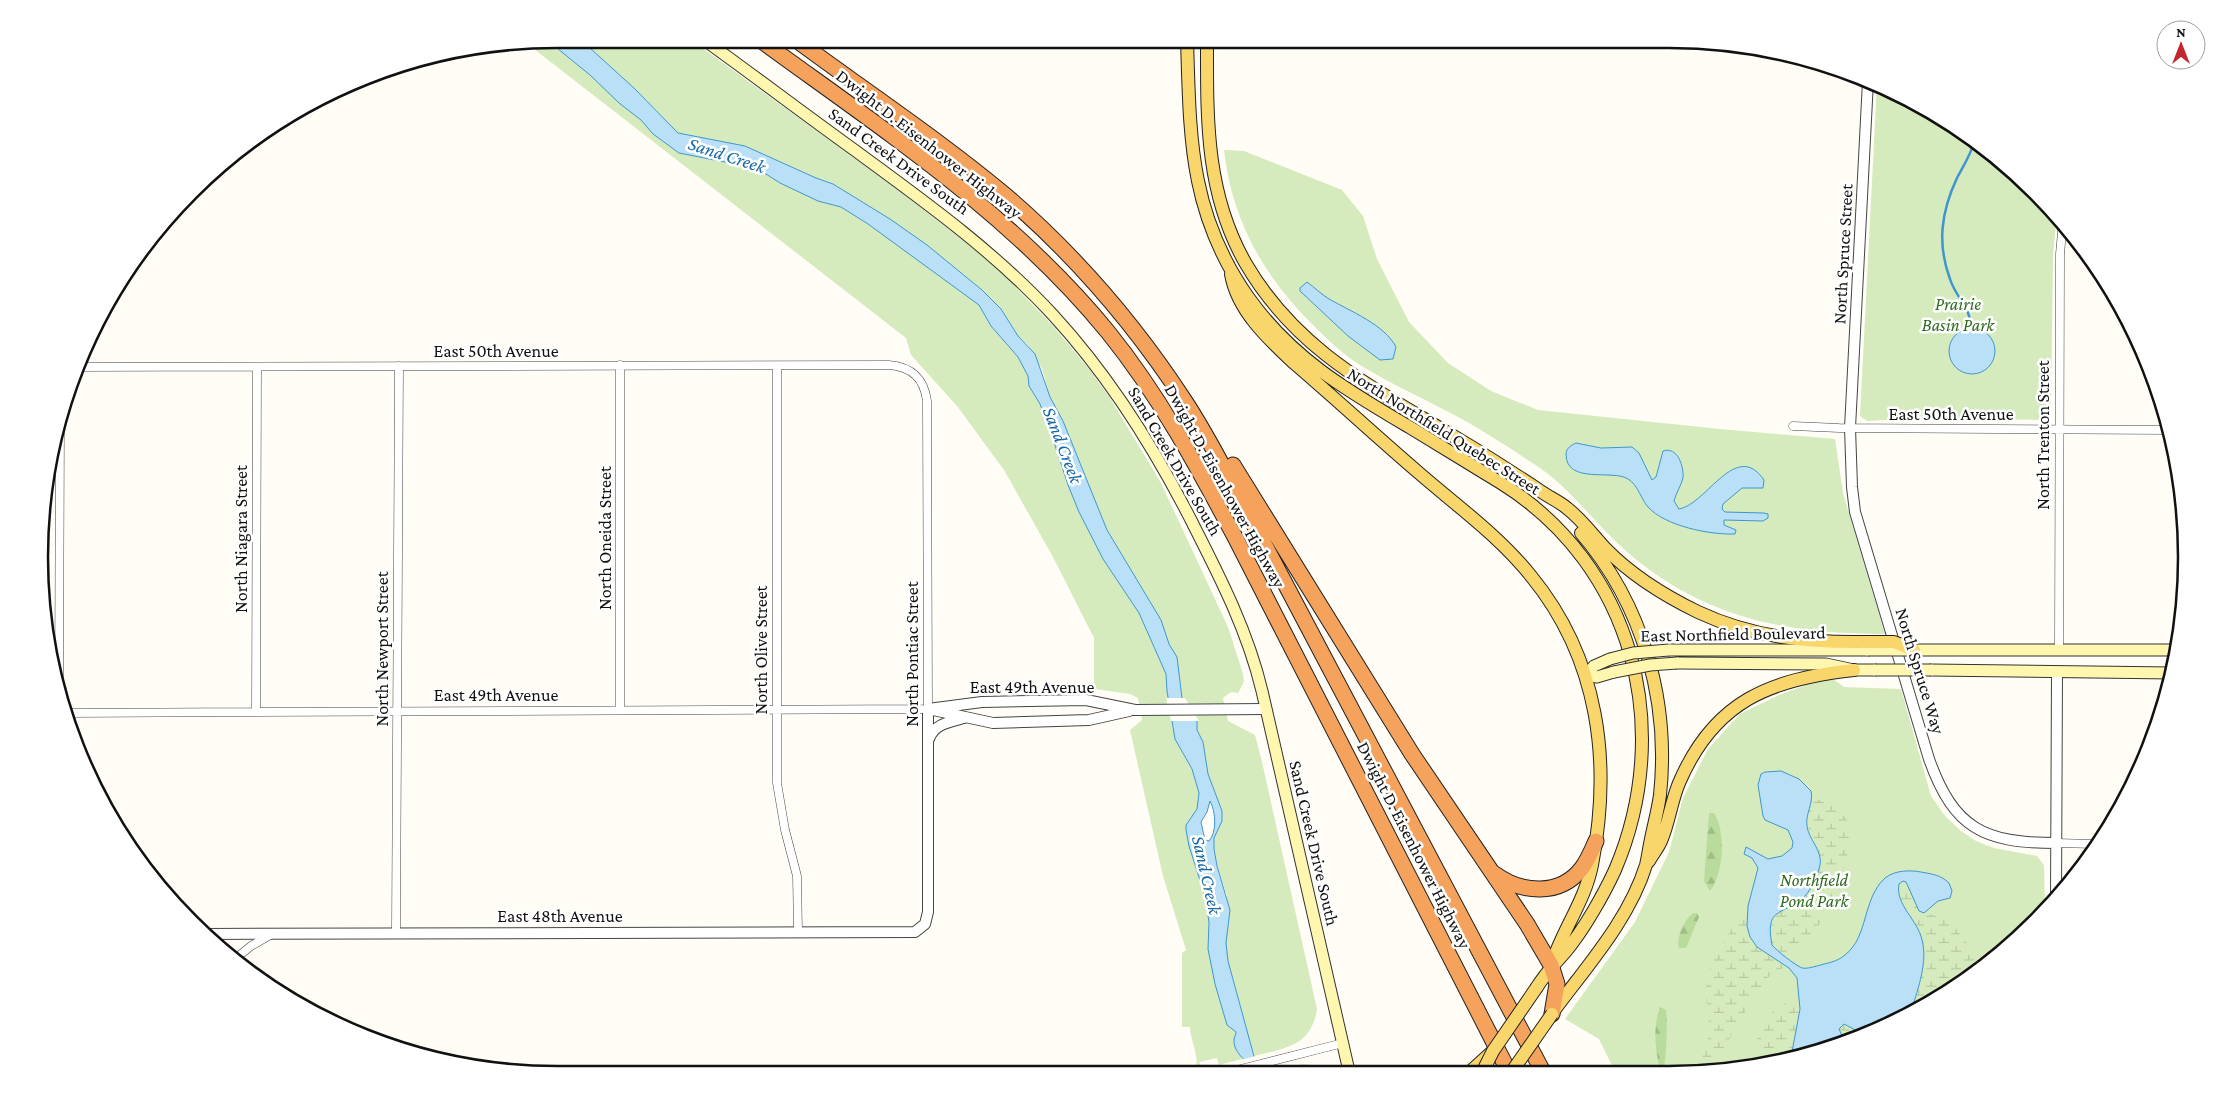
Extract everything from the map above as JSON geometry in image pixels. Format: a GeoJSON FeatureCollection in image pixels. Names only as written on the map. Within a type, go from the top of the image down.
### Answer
{"type":"FeatureCollection","features":[{"type":"Feature","properties":{"kind":"highway","name":"Dwight D. Eisenhower Highway"},"geometry":{"type":"LineString","coordinates":[[771,48],[960,187],[1019,238],[1090,311],[1144,381],[1174,426],[1235,537],[1506,1066]]}},
{"type":"Feature","properties":{"kind":"highway","name":"Dwight D. Eisenhower Highway"},"geometry":{"type":"LineString","coordinates":[[807,48],[968,166],[1027,215],[1068,255],[1119,311],[1161,366],[1187,404],[1274,561],[1540,1066]]}},
{"type":"Feature","properties":{"kind":"highway"},"geometry":{"type":"LineString","coordinates":[[1187,404],[1218,440],[1407,746],[1551,965],[1557,984],[1552,1014]]}},
{"type":"Feature","properties":{"kind":"highway"},"geometry":{"type":"LineString","coordinates":[[1490,870],[1509,883],[1524,888],[1553,887],[1578,874],[1588,860],[1596,841]]}},
{"type":"Feature","properties":{"kind":"main road","name":"Sand Creek Drive South"},"geometry":{"type":"LineString","coordinates":[[716,48],[964,231],[1013,274],[1070,334],[1127,408],[1180,500],[1238,615],[1254,659],[1348,1066]]}},
{"type":"Feature","properties":{"kind":"main road"},"geometry":{"type":"LineString","coordinates":[[1187,48],[1190,128],[1198,187],[1214,236],[1229,267],[1234,291],[1257,324],[1279,349],[1473,518],[1526,570],[1562,622],[1579,657],[1586,675],[1596,717],[1600,759],[1600,794],[1596,841],[1592,867],[1586,887],[1578,909],[1558,944],[1551,965]]}},
{"type":"Feature","properties":{"kind":"main road"},"geometry":{"type":"LineString","coordinates":[[1207,48],[1207,123],[1214,176],[1226,220],[1244,261],[1261,287],[1294,327],[1331,361],[1510,470],[1568,509],[1606,549],[1636,575],[1675,600],[1698,612],[1735,627],[1776,637],[1814,642],[1867,646],[1894,642],[1920,650],[2170,650]]}},
{"type":"Feature","properties":{"kind":"main road","name":"North Northfield Quebec Street"},"geometry":{"type":"LineString","coordinates":[[1229,267],[1269,324],[1313,366],[1367,403],[1504,485],[1537,510],[1584,561],[1600,584],[1616,614],[1631,652],[1638,685],[1642,722],[1639,786],[1630,824],[1614,871],[1598,902],[1567,950],[1551,965],[1494,1051],[1480,1066]]}},
{"type":"Feature","properties":{"kind":"main road","name":"North Northfield Quebec Street"},"geometry":{"type":"LineString","coordinates":[[1516,1066],[1615,926],[1633,894],[1646,865],[1660,796],[1662,766],[1660,722],[1650,664],[1636,623],[1610,573],[1579,530],[1539,491]]}},
{"type":"Feature","properties":{"kind":"main road","name":"East Northfield Boulevard"},"geometry":{"type":"LineString","coordinates":[[1586,675],[1594,666],[1610,659],[1633,653],[1668,650],[1867,646]]}},
{"type":"Feature","properties":{"kind":"main road","name":"East Northfield Boulevard"},"geometry":{"type":"LineString","coordinates":[[1586,675],[1597,677],[1650,665],[1677,663],[1826,664],[1854,670],[2165,673]]}},
{"type":"Feature","properties":{"kind":"main road"},"geometry":{"type":"LineString","coordinates":[[1646,865],[1661,842],[1672,800],[1686,766],[1706,735],[1717,723],[1731,710],[1763,690],[1806,676],[1854,670]]}},
{"type":"Feature","properties":{"kind":"street","name":"North Spruce Street"},"geometry":{"type":"LineString","coordinates":[[1850,428],[1868,88]]}},
{"type":"Feature","properties":{"kind":"street","name":"North Trenton Street"},"geometry":{"type":"LineString","coordinates":[[2059,649],[2058,429],[2060,254],[2062,233]]}},
{"type":"Feature","properties":{"kind":"street","name":"East 50th Avenue"},"geometry":{"type":"LineString","coordinates":[[84,367],[889,365],[907,368],[916,374]]}},
{"type":"Feature","properties":{"kind":"street","name":"North Niagara Street"},"geometry":{"type":"LineString","coordinates":[[256,712],[257,366]]}},
{"type":"Feature","properties":{"kind":"street","name":"North Newport Street"},"geometry":{"type":"LineString","coordinates":[[396,932],[399,366]]}},
{"type":"Feature","properties":{"kind":"street","name":"North Oneida Street"},"geometry":{"type":"LineString","coordinates":[[620,366],[620,710]]}},
{"type":"Feature","properties":{"kind":"street","name":"North Olive Street"},"geometry":{"type":"LineString","coordinates":[[777,366],[776,710],[778,797],[784,830],[797,876],[798,932]]}},
{"type":"Feature","properties":{"kind":"street","name":"North Pontiac Street"},"geometry":{"type":"LineString","coordinates":[[915,932],[925,924],[928,912],[927,401],[926,389],[916,374]]}},
{"type":"Feature","properties":{"kind":"street","name":"East 50th Avenue"},"geometry":{"type":"LineString","coordinates":[[1793,426],[2162,430]]}},
{"type":"Feature","properties":{"kind":"street","name":"North Spruce Way"},"geometry":{"type":"LineString","coordinates":[[1850,428],[1852,486],[1856,512],[1938,784],[1960,816],[1979,831],[2002,840],[2025,843],[2056,843]]}},
{"type":"Feature","properties":{"kind":"street"},"geometry":{"type":"LineString","coordinates":[[59,664],[60,445]]}},
{"type":"Feature","properties":{"kind":"street"},"geometry":{"type":"LineString","coordinates":[[2056,887],[2057,672]]}},
{"type":"Feature","properties":{"kind":"street","name":"East 49th Avenue"},"geometry":{"type":"LineString","coordinates":[[73,713],[928,709],[960,703],[1086,700],[1135,710]]}},
{"type":"Feature","properties":{"kind":"street","name":"East 49th Avenue"},"geometry":{"type":"LineString","coordinates":[[928,709],[993,723],[1089,720],[1135,710],[1266,709]]}},
{"type":"Feature","properties":{"kind":"street"},"geometry":{"type":"LineString","coordinates":[[928,742],[932,732],[940,725],[965,718]]}},
{"type":"Feature","properties":{"kind":"street"},"geometry":{"type":"LineString","coordinates":[[2056,843],[2089,844]]}},
{"type":"Feature","properties":{"kind":"street","name":"East 48th Avenue"},"geometry":{"type":"LineString","coordinates":[[216,934],[915,932]]}},
{"type":"Feature","properties":{"kind":"street"},"geometry":{"type":"LineString","coordinates":[[240,955],[273,933]]}},
{"type":"Feature","properties":{"kind":"street"},"geometry":{"type":"LineString","coordinates":[[1252,1066],[1343,1043]]}},
{"type":"Feature","properties":{"kind":"green space"},"geometry":{"type":"Polygon","coordinates":[[[557,48],[641,120],[653,134],[702,158],[745,166],[766,174],[780,183],[818,201],[841,207],[889,238],[979,305],[991,326],[1018,357],[1028,376],[1029,387],[1040,404],[1079,512],[1103,559],[1139,613],[1166,674],[1175,739],[1192,770],[1199,793],[1197,809],[1186,825],[1206,899],[1209,923],[1208,949],[1227,1025],[1236,1032],[1234,1040],[1242,1059],[1219,1065],[1217,1058],[1199,1062],[1201,1066],[1196,1066],[1197,1062],[1190,1027],[1182,1027],[1182,953],[1186,950],[1163,876],[1130,730],[1142,720],[1138,698],[1130,694],[1094,689],[1094,638],[1053,557],[1004,470],[957,406],[911,355],[906,338],[534,49],[557,48]]]}},
{"type":"Feature","properties":{"kind":"green space"},"geometry":{"type":"Polygon","coordinates":[[[590,48],[702,48],[894,187],[977,251],[1002,273],[1054,327],[1090,370],[1110,398],[1161,483],[1228,627],[1243,674],[1244,682],[1238,693],[1231,692],[1223,698],[1228,721],[1255,735],[1317,1009],[1314,1022],[1309,1031],[1295,1044],[1254,1056],[1228,961],[1226,943],[1227,895],[1217,866],[1214,849],[1214,838],[1222,811],[1208,774],[1203,742],[1197,730],[1197,721],[1182,698],[1177,658],[1169,644],[1161,620],[1107,530],[1063,421],[1050,397],[1042,369],[1028,345],[1018,336],[1001,309],[982,290],[927,245],[890,219],[833,184],[745,146],[678,133],[635,89],[590,48]]]}},
{"type":"Feature","properties":{"kind":"green space","name":"Prairie Basin Park"},"geometry":{"type":"Polygon","coordinates":[[[1877,92],[1924,116],[1952,133],[1979,153],[2005,174],[2056,226],[2053,255],[2051,408],[2048,416],[2043,420],[1922,418],[1867,421],[1860,416],[1877,92]]]}},
{"type":"Feature","properties":{"kind":"green space"},"geometry":{"type":"Polygon","coordinates":[[[1224,150],[1244,151],[1342,190],[1363,216],[1377,259],[1409,322],[1448,363],[1491,391],[1538,410],[1835,439],[1843,493],[1885,634],[1814,630],[1780,625],[1747,618],[1716,607],[1685,592],[1655,574],[1626,551],[1547,473],[1469,423],[1384,379],[1353,360],[1310,322],[1277,284],[1264,265],[1252,244],[1234,200],[1224,150]]]}},
{"type":"Feature","properties":{"kind":"green space","name":"Northfield Pond Park"},"geometry":{"type":"Polygon","coordinates":[[[1833,679],[1844,687],[1901,689],[1931,796],[1945,816],[1961,831],[1976,841],[1994,848],[2037,856],[2044,865],[2045,900],[2005,939],[1952,980],[1895,1013],[1864,1027],[1801,1048],[1769,1056],[1703,1064],[1612,1066],[1599,1039],[1565,1019],[1635,922],[1669,852],[1683,798],[1708,749],[1740,714],[1779,695],[1806,685],[1833,679]]]}},
{"type":"Feature","properties":{"kind":"green space"},"geometry":{"type":"Polygon","coordinates":[[[1812,796],[1837,809],[1846,818],[1853,835],[1836,894],[1819,925],[1788,958],[1772,945],[1771,926],[1815,843],[1806,823],[1812,796]]]}},
{"type":"Feature","properties":{"kind":"green space"},"geometry":{"type":"Polygon","coordinates":[[[1709,813],[1714,813],[1718,821],[1722,841],[1721,863],[1715,883],[1710,891],[1704,881],[1709,813]]]}},
{"type":"Feature","properties":{"kind":"green space"},"geometry":{"type":"Polygon","coordinates":[[[1903,881],[1909,887],[1919,911],[1941,917],[1955,927],[1979,960],[1952,980],[1914,1003],[1920,980],[1918,928],[1904,907],[1899,894],[1899,884],[1903,881]]]}},
{"type":"Feature","properties":{"kind":"green space"},"geometry":{"type":"Polygon","coordinates":[[[1748,906],[1746,917],[1765,954],[1786,966],[1767,978],[1734,1029],[1719,1058],[1711,1061],[1704,1059],[1698,1045],[1707,1040],[1709,1036],[1706,994],[1708,978],[1711,966],[1721,945],[1748,906]]]}},
{"type":"Feature","properties":{"kind":"green space"},"geometry":{"type":"Polygon","coordinates":[[[1693,913],[1697,913],[1699,917],[1686,948],[1679,948],[1678,944],[1682,929],[1693,913]]]}},
{"type":"Feature","properties":{"kind":"green space"},"geometry":{"type":"Polygon","coordinates":[[[1798,995],[1800,1009],[1792,1050],[1762,1057],[1756,1046],[1757,1038],[1773,1011],[1798,995]]]}},
{"type":"Feature","properties":{"kind":"green space"},"geometry":{"type":"Polygon","coordinates":[[[1660,1007],[1666,1010],[1667,1029],[1664,1066],[1659,1066],[1656,1044],[1660,1007]]]}},
{"type":"Feature","properties":{"kind":"green space"},"geometry":{"type":"Polygon","coordinates":[[[1844,1024],[1855,1030],[1842,1035],[1839,1029],[1844,1024]]]}},
{"type":"Feature","properties":{"kind":"green space"},"geometry":{"type":"Polygon","coordinates":[[[1303,1064],[1315,1066],[1295,1066],[1303,1064]]]}},
{"type":"Feature","properties":{"kind":"water","name":"Sand Creek"},"geometry":{"type":"Polygon","coordinates":[[[557,48],[590,48],[635,89],[678,133],[745,146],[833,184],[890,219],[927,245],[982,290],[1001,309],[1018,336],[1035,354],[1050,397],[1063,421],[1107,530],[1161,620],[1169,644],[1177,657],[1182,698],[1197,721],[1197,730],[1203,742],[1208,774],[1222,811],[1222,821],[1214,838],[1214,849],[1230,910],[1226,943],[1228,961],[1257,1066],[1250,1065],[1236,1049],[1234,1040],[1236,1032],[1227,1025],[1215,984],[1208,949],[1209,923],[1206,899],[1189,846],[1186,830],[1186,825],[1197,809],[1199,793],[1192,769],[1175,739],[1166,674],[1139,613],[1103,559],[1079,512],[1040,404],[1029,386],[1028,376],[1018,357],[991,326],[979,305],[868,224],[841,207],[818,201],[780,183],[766,174],[745,166],[679,153],[653,134],[641,120],[619,103],[590,75],[557,48]],[[1210,801],[1207,812],[1201,822],[1205,840],[1209,841],[1212,837],[1214,816],[1210,801]]]}},
{"type":"Feature","properties":{"kind":"water"},"geometry":{"type":"Polygon","coordinates":[[[1307,282],[1329,299],[1376,325],[1384,332],[1396,347],[1393,359],[1380,360],[1348,336],[1300,291],[1300,288],[1307,282]]]}},
{"type":"Feature","properties":{"kind":"water"},"geometry":{"type":"Polygon","coordinates":[[[1967,328],[1977,328],[1991,338],[1995,351],[1991,364],[1985,370],[1977,374],[1967,374],[1953,364],[1949,356],[1949,346],[1959,332],[1967,328]]]}},
{"type":"Feature","properties":{"kind":"water"},"geometry":{"type":"Polygon","coordinates":[[[1576,443],[1601,448],[1632,447],[1639,453],[1652,480],[1656,477],[1663,451],[1673,452],[1679,458],[1683,473],[1683,478],[1674,501],[1679,509],[1690,505],[1721,477],[1732,470],[1743,467],[1753,469],[1764,480],[1763,488],[1742,488],[1723,504],[1722,509],[1725,512],[1764,513],[1768,514],[1768,518],[1763,521],[1724,520],[1724,525],[1736,530],[1735,534],[1701,531],[1676,524],[1656,514],[1648,507],[1628,479],[1621,476],[1582,473],[1574,470],[1568,464],[1566,452],[1568,448],[1576,443]]]}},
{"type":"Feature","properties":{"kind":"water"},"geometry":{"type":"Polygon","coordinates":[[[1781,771],[1799,779],[1811,791],[1812,795],[1807,826],[1820,857],[1819,869],[1808,893],[1802,899],[1776,914],[1770,933],[1772,945],[1802,968],[1832,962],[1845,955],[1853,947],[1862,928],[1872,896],[1889,875],[1903,871],[1912,871],[1936,875],[1949,883],[1952,891],[1950,898],[1938,901],[1924,913],[1919,911],[1906,882],[1903,881],[1899,884],[1900,899],[1920,933],[1924,948],[1922,975],[1914,1003],[1855,1030],[1844,1024],[1839,1029],[1842,1035],[1792,1050],[1800,1009],[1797,978],[1789,968],[1757,947],[1750,937],[1747,926],[1748,906],[1758,868],[1752,858],[1744,854],[1746,847],[1768,859],[1782,856],[1792,848],[1793,842],[1788,830],[1765,820],[1763,816],[1758,785],[1761,774],[1781,771]]]}},
{"type":"Feature","properties":{"kind":"pier"},"geometry":{"type":"Polygon","coordinates":[[[1166,698],[1185,698],[1199,721],[1171,721],[1166,698]]]}},
{"type":"Feature","properties":{"kind":"pier"},"geometry":{"type":"Polygon","coordinates":[[[1256,1056],[1259,1066],[1242,1066],[1240,1060],[1256,1056]]]}},
{"type":"Feature","properties":{"kind":"waterway"},"geometry":{"type":"LineString","coordinates":[[1972,148],[1947,203],[1942,241],[1950,279],[1954,290],[1966,308],[1972,328]]}}]}
